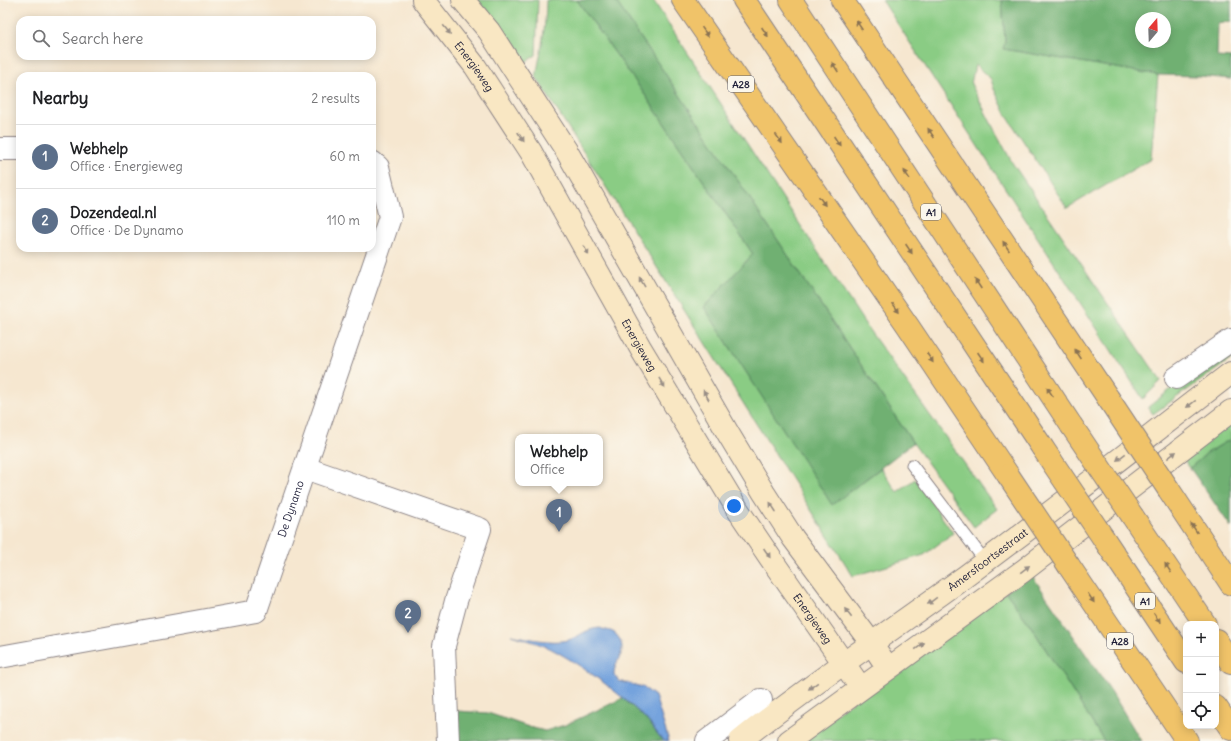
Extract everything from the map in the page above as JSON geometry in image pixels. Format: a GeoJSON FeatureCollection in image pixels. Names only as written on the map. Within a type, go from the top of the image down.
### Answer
{"type":"FeatureCollection","features":[{"type":"Feature","properties":{"kind":"highway","name":"A28"},"geometry":{"type":"LineString","coordinates":[[683,0],[908,326],[1187,741]]}},
{"type":"Feature","properties":{"kind":"highway","name":"A1"},"geometry":{"type":"LineString","coordinates":[[744,0],[1183,658]]}},
{"type":"Feature","properties":{"kind":"highway","name":"A1"},"geometry":{"type":"LineString","coordinates":[[791,0],[1203,621]]}},
{"type":"Feature","properties":{"kind":"highway"},"geometry":{"type":"LineString","coordinates":[[842,0],[1231,584]]}},
{"type":"Feature","properties":{"kind":"highway"},"geometry":{"type":"LineString","coordinates":[[1219,645],[1231,663]]}},
{"type":"Feature","properties":{"kind":"highway"},"geometry":{"type":"LineString","coordinates":[[1219,711],[1231,729]]}},
{"type":"Feature","properties":{"kind":"highway","name":"A28"},"geometry":{"type":"LineString","coordinates":[[1170,716],[1179,741]]}},
{"type":"Feature","properties":{"kind":"main road","name":"Energieweg"},"geometry":{"type":"LineString","coordinates":[[423,0],[475,66],[531,152],[641,349],[738,510],[861,688]]}},
{"type":"Feature","properties":{"kind":"main road"},"geometry":{"type":"LineString","coordinates":[[463,0],[489,31],[566,150],[729,435],[764,493],[793,538],[872,644],[888,668]]}},
{"type":"Feature","properties":{"kind":"main road","name":"Amersfoortsestraat"},"geometry":{"type":"LineString","coordinates":[[740,741],[844,663],[986,561],[1231,373]]}},
{"type":"Feature","properties":{"kind":"main road"},"geometry":{"type":"LineString","coordinates":[[789,741],[1023,570],[1231,411]]}},
{"type":"Feature","properties":{"kind":"street"},"geometry":{"type":"LineString","coordinates":[[0,149],[16,149]]}},
{"type":"Feature","properties":{"kind":"street","name":"De Dynamo"},"geometry":{"type":"LineString","coordinates":[[0,657],[256,611],[390,217],[378,166],[376,165]]}},
{"type":"Feature","properties":{"kind":"street"},"geometry":{"type":"LineString","coordinates":[[1176,378],[1231,340]]}},
{"type":"Feature","properties":{"kind":"street"},"geometry":{"type":"LineString","coordinates":[[305,468],[480,529],[456,601],[444,646],[448,741]]}},
{"type":"Feature","properties":{"kind":"street"},"geometry":{"type":"LineString","coordinates":[[707,741],[762,700]]}},
{"type":"Feature","properties":{"kind":"lane"},"geometry":{"type":"LineString","coordinates":[[912,465],[986,561]]}},
{"type":"Feature","properties":{"kind":"green space"},"geometry":{"type":"Polygon","coordinates":[[[477,0],[538,0],[536,55],[524,63],[477,0]]]}},
{"type":"Feature","properties":{"kind":"green space"},"geometry":{"type":"Polygon","coordinates":[[[546,0],[577,0],[643,92],[753,254],[704,307],[832,504],[881,468],[897,492],[915,479],[953,533],[924,555],[853,576],[536,77],[544,29],[546,0]]]}},
{"type":"Feature","properties":{"kind":"green space"},"geometry":{"type":"Polygon","coordinates":[[[577,0],[615,0],[745,191],[913,443],[832,505],[704,307],[753,254],[643,92],[577,0]]]}},
{"type":"Feature","properties":{"kind":"green space"},"geometry":{"type":"Polygon","coordinates":[[[615,0],[653,0],[869,330],[997,509],[974,527],[913,443],[745,191],[615,0]]]}},
{"type":"Feature","properties":{"kind":"green space"},"geometry":{"type":"Polygon","coordinates":[[[882,0],[1002,0],[1005,41],[1004,49],[1158,75],[1151,159],[1067,208],[1007,116],[994,89],[991,79],[975,65],[971,84],[1013,164],[1161,381],[1143,399],[882,0]]]}},
{"type":"Feature","properties":{"kind":"green space"},"geometry":{"type":"Polygon","coordinates":[[[1002,0],[1231,0],[1231,21],[1218,23],[1217,57],[1231,58],[1231,79],[1199,76],[1158,75],[1003,49],[1005,41],[1002,0]]]}},
{"type":"Feature","properties":{"kind":"green space"},"geometry":{"type":"Polygon","coordinates":[[[1231,349],[1231,359],[1153,414],[1148,407],[1183,380],[1231,349]]]}},
{"type":"Feature","properties":{"kind":"green space"},"geometry":{"type":"Polygon","coordinates":[[[1231,419],[1231,439],[1207,453],[1190,468],[1181,456],[1231,419]]]}},
{"type":"Feature","properties":{"kind":"green space"},"geometry":{"type":"Polygon","coordinates":[[[1231,439],[1231,527],[1190,468],[1207,453],[1231,439]]]}},
{"type":"Feature","properties":{"kind":"green space"},"geometry":{"type":"Polygon","coordinates":[[[1031,574],[1111,691],[1141,741],[1104,741],[1032,628],[1006,592],[1031,574]]]}},
{"type":"Feature","properties":{"kind":"green space"},"geometry":{"type":"Polygon","coordinates":[[[1006,592],[1032,628],[1104,741],[797,741],[1006,592]]]}},
{"type":"Feature","properties":{"kind":"green space"},"geometry":{"type":"Polygon","coordinates":[[[623,698],[647,720],[663,741],[454,741],[457,711],[488,713],[545,731],[565,725],[623,698]]]}},
{"type":"Feature","properties":{"kind":"water"},"geometry":{"type":"Polygon","coordinates":[[[600,628],[613,632],[618,636],[621,642],[622,651],[615,667],[614,675],[619,681],[643,687],[655,696],[669,741],[663,741],[637,710],[604,683],[580,666],[552,649],[511,635],[540,640],[561,641],[572,639],[586,631],[600,628]]]}},
{"type":"Feature","properties":{"kind":"place","name":"Webhelp"},"geometry":{"type":"Point","coordinates":[559,532]}},
{"type":"Feature","properties":{"kind":"place","name":"Dozendeal.nl"},"geometry":{"type":"Point","coordinates":[408,633]}}]}
